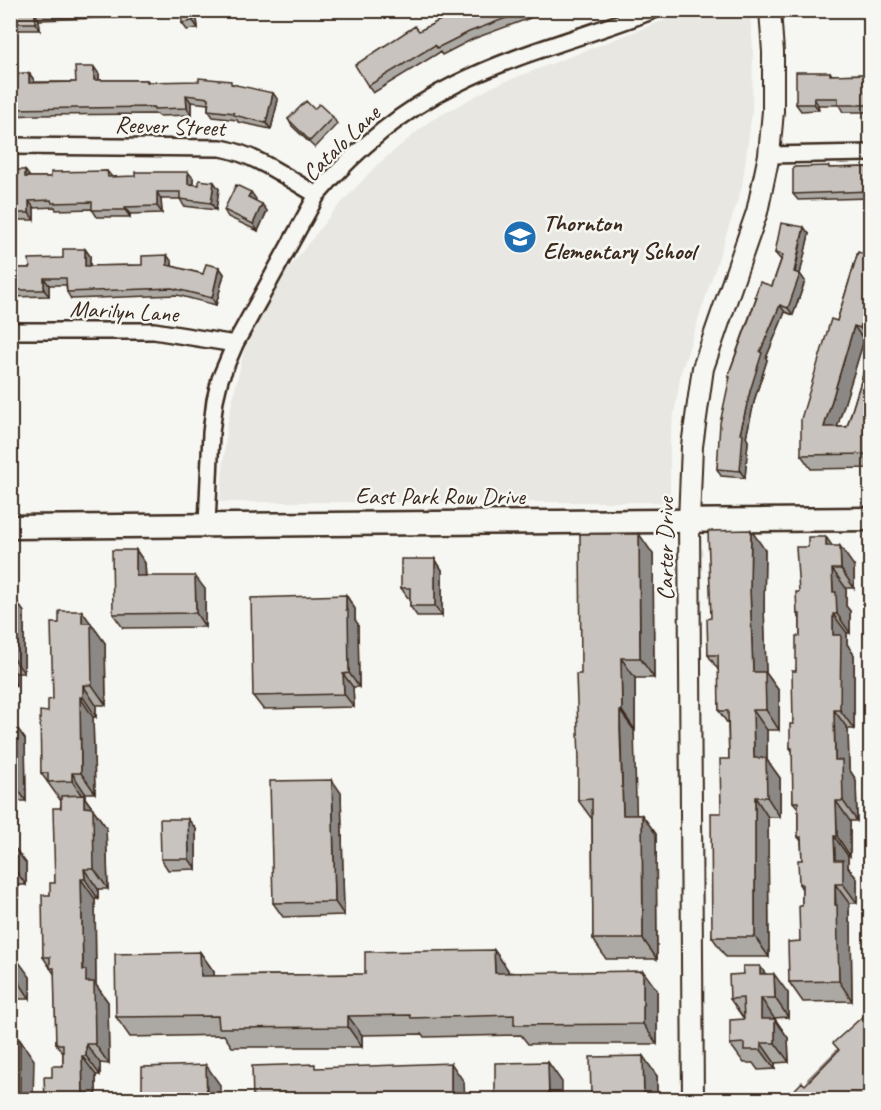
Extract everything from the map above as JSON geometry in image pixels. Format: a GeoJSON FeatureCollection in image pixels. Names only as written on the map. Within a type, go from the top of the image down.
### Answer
{"type":"FeatureCollection","features":[{"type":"Feature","properties":{"kind":"main road","name":"East Park Row Drive"},"geometry":{"type":"LineString","coordinates":[[10,526],[870,519]]}},
{"type":"Feature","properties":{"kind":"street","name":"Catalo Lane"},"geometry":{"type":"LineString","coordinates":[[207,525],[215,400],[220,379],[235,344],[317,195],[334,175],[360,150],[409,110],[456,83],[541,49],[654,10]]}},
{"type":"Feature","properties":{"kind":"street","name":"Carter Drive"},"geometry":{"type":"LineString","coordinates":[[693,1100],[689,521],[692,446],[703,368],[755,216],[769,155],[773,111],[770,10]]}},
{"type":"Feature","properties":{"kind":"street","name":"Reever Street"},"geometry":{"type":"LineString","coordinates":[[10,146],[221,148],[248,156],[317,195]]}},
{"type":"Feature","properties":{"kind":"street"},"geometry":{"type":"LineString","coordinates":[[769,155],[870,153]]}},
{"type":"Feature","properties":{"kind":"street","name":"Marilyn Lane"},"geometry":{"type":"LineString","coordinates":[[10,331],[154,331],[235,344]]}},
{"type":"Feature","properties":{"kind":"shaded area","name":"Thornton Elementary School"},"geometry":{"type":"Polygon","coordinates":[[[688,11],[750,11],[753,48],[752,111],[742,187],[681,372],[670,439],[670,502],[220,502],[227,425],[244,350],[277,284],[333,212],[377,165],[430,121],[494,86],[688,11]]]}},
{"type":"Feature","properties":{"kind":"building"},"geometry":{"type":"Polygon","coordinates":[[[10,10],[110,10],[35,13],[35,23],[10,23],[10,10]]]}},
{"type":"Feature","properties":{"kind":"building"},"geometry":{"type":"Polygon","coordinates":[[[181,10],[192,10],[193,21],[182,23],[181,10]]]}},
{"type":"Feature","properties":{"kind":"building"},"geometry":{"type":"Polygon","coordinates":[[[460,10],[525,11],[469,32],[437,48],[435,45],[368,86],[355,65],[415,26],[419,31],[460,10]]]}},
{"type":"Feature","properties":{"kind":"building"},"geometry":{"type":"Polygon","coordinates":[[[75,67],[94,67],[94,80],[147,80],[147,82],[199,81],[199,78],[231,81],[231,84],[273,93],[266,123],[234,115],[234,113],[208,110],[209,98],[186,95],[187,108],[10,109],[10,74],[29,73],[29,83],[76,82],[75,67]]]}},
{"type":"Feature","properties":{"kind":"building"},"geometry":{"type":"Polygon","coordinates":[[[796,72],[830,72],[830,75],[870,74],[870,105],[838,105],[838,98],[814,98],[814,104],[796,104],[796,72]]]}},
{"type":"Feature","properties":{"kind":"building"},"geometry":{"type":"Polygon","coordinates":[[[306,101],[314,109],[319,104],[333,117],[310,141],[288,119],[306,101]]]}},
{"type":"Feature","properties":{"kind":"building"},"geometry":{"type":"Polygon","coordinates":[[[829,166],[829,168],[870,167],[870,191],[793,194],[793,167],[829,166]]]}},
{"type":"Feature","properties":{"kind":"building"},"geometry":{"type":"Polygon","coordinates":[[[10,170],[25,170],[25,177],[51,177],[51,172],[107,171],[108,177],[135,176],[135,172],[188,172],[188,184],[199,185],[199,180],[214,182],[211,203],[180,199],[180,192],[157,192],[157,206],[125,207],[125,210],[92,210],[92,202],[29,201],[29,213],[10,213],[10,170]]]}},
{"type":"Feature","properties":{"kind":"building"},"geometry":{"type":"Polygon","coordinates":[[[236,185],[251,192],[248,197],[262,204],[253,224],[224,210],[236,185]]]}},
{"type":"Feature","properties":{"kind":"building"},"geometry":{"type":"Polygon","coordinates":[[[781,223],[804,227],[794,272],[800,274],[788,308],[780,305],[760,352],[762,353],[740,434],[743,434],[740,471],[717,469],[720,423],[730,377],[728,376],[757,297],[755,296],[760,282],[772,286],[783,255],[775,253],[781,223]]]}},
{"type":"Feature","properties":{"kind":"building"},"geometry":{"type":"Polygon","coordinates":[[[63,249],[85,249],[85,266],[142,265],[142,256],[167,255],[167,265],[203,274],[206,264],[219,267],[212,298],[172,288],[67,292],[66,278],[44,278],[44,290],[10,290],[10,268],[30,268],[29,259],[63,258],[63,249]]]}},
{"type":"Feature","properties":{"kind":"building"},"geometry":{"type":"Polygon","coordinates":[[[858,252],[870,256],[870,292],[860,328],[854,326],[824,427],[847,427],[870,352],[870,454],[801,455],[801,419],[831,319],[837,321],[858,252]]]}},
{"type":"Feature","properties":{"kind":"building"},"geometry":{"type":"Polygon","coordinates":[[[751,530],[750,588],[753,672],[765,672],[766,710],[753,710],[754,758],[766,758],[767,797],[755,797],[755,937],[712,937],[711,813],[721,813],[720,759],[729,759],[728,711],[719,711],[718,655],[708,655],[707,619],[711,618],[708,531],[751,530]]]}},
{"type":"Feature","properties":{"kind":"building"},"geometry":{"type":"Polygon","coordinates":[[[580,534],[639,534],[640,658],[621,658],[620,729],[623,815],[642,815],[643,939],[593,939],[592,799],[578,800],[576,674],[581,674],[580,534]]]}},
{"type":"Feature","properties":{"kind":"building"},"geometry":{"type":"Polygon","coordinates":[[[808,537],[826,537],[826,546],[840,546],[841,569],[832,569],[837,614],[833,614],[833,635],[841,635],[840,710],[834,710],[835,760],[842,760],[843,801],[836,801],[837,836],[834,836],[835,860],[843,860],[843,884],[835,884],[839,981],[789,982],[788,942],[800,941],[799,906],[802,906],[802,884],[799,884],[798,860],[802,860],[801,837],[798,837],[798,802],[793,802],[792,748],[790,748],[790,724],[793,724],[792,671],[796,671],[796,636],[800,636],[800,614],[797,614],[796,592],[799,592],[796,547],[808,547],[808,537]]]}},
{"type":"Feature","properties":{"kind":"building"},"geometry":{"type":"Polygon","coordinates":[[[112,550],[136,550],[136,576],[195,576],[196,613],[113,614],[112,550]]]}},
{"type":"Feature","properties":{"kind":"building"},"geometry":{"type":"Polygon","coordinates":[[[401,559],[435,559],[435,606],[410,606],[410,588],[401,588],[401,559]]]}},
{"type":"Feature","properties":{"kind":"building"},"geometry":{"type":"Polygon","coordinates":[[[346,595],[349,673],[343,674],[344,694],[253,696],[251,598],[346,595]]]}},
{"type":"Feature","properties":{"kind":"building"},"geometry":{"type":"Polygon","coordinates":[[[867,604],[870,604],[870,638],[867,638],[867,604]]]}},
{"type":"Feature","properties":{"kind":"building"},"geometry":{"type":"Polygon","coordinates":[[[59,611],[82,611],[82,623],[91,623],[92,685],[83,685],[83,697],[80,697],[81,773],[72,773],[72,781],[48,782],[48,773],[41,773],[40,711],[48,712],[48,700],[53,699],[51,623],[59,623],[59,611]]]}},
{"type":"Feature","properties":{"kind":"building"},"geometry":{"type":"Polygon","coordinates":[[[868,690],[870,690],[870,724],[868,724],[868,690]]]}},
{"type":"Feature","properties":{"kind":"building"},"geometry":{"type":"Polygon","coordinates":[[[11,719],[12,781],[10,781],[11,719]]]}},
{"type":"Feature","properties":{"kind":"building"},"geometry":{"type":"Polygon","coordinates":[[[332,780],[335,902],[273,903],[270,781],[332,780]]]}},
{"type":"Feature","properties":{"kind":"building"},"geometry":{"type":"Polygon","coordinates":[[[84,795],[84,807],[93,808],[94,869],[84,869],[85,879],[81,879],[83,970],[86,970],[86,982],[94,982],[95,1044],[86,1044],[86,1056],[82,1056],[83,1100],[45,1100],[44,1077],[52,1077],[52,1066],[63,1066],[63,1044],[56,1044],[54,968],[50,968],[50,957],[43,957],[42,895],[50,895],[50,883],[55,883],[53,808],[61,808],[61,796],[84,795]]]}},
{"type":"Feature","properties":{"kind":"building"},"geometry":{"type":"Polygon","coordinates":[[[160,819],[188,819],[189,859],[161,859],[160,819]]]}},
{"type":"Feature","properties":{"kind":"building"},"geometry":{"type":"Polygon","coordinates":[[[10,844],[12,844],[12,866],[10,866],[10,844]]]}},
{"type":"Feature","properties":{"kind":"building"},"geometry":{"type":"Polygon","coordinates":[[[870,905],[870,915],[865,911],[870,905]]]}},
{"type":"Feature","properties":{"kind":"building"},"geometry":{"type":"Polygon","coordinates":[[[494,950],[495,973],[643,971],[643,1024],[514,1025],[514,1015],[411,1018],[410,1015],[348,1016],[348,1027],[219,1028],[218,1016],[116,1017],[115,954],[200,952],[201,976],[365,974],[365,952],[494,950]]]}},
{"type":"Feature","properties":{"kind":"building"},"geometry":{"type":"Polygon","coordinates":[[[10,958],[16,958],[17,979],[10,979],[10,958]]]}},
{"type":"Feature","properties":{"kind":"building"},"geometry":{"type":"Polygon","coordinates":[[[743,966],[760,966],[760,974],[774,974],[775,998],[761,998],[761,1019],[775,1019],[775,1043],[761,1043],[761,1050],[744,1050],[744,1043],[730,1044],[730,1020],[744,1019],[743,998],[730,999],[729,975],[744,974],[743,966]]]}},
{"type":"Feature","properties":{"kind":"building"},"geometry":{"type":"Polygon","coordinates":[[[870,1010],[870,1086],[868,1088],[870,1100],[785,1100],[802,1082],[805,1085],[839,1050],[833,1043],[870,1010]]]}},
{"type":"Feature","properties":{"kind":"building"},"geometry":{"type":"Polygon","coordinates":[[[10,1040],[20,1040],[20,1100],[10,1100],[10,1040]]]}},
{"type":"Feature","properties":{"kind":"building"},"geometry":{"type":"Polygon","coordinates":[[[643,1056],[644,1100],[596,1100],[596,1095],[591,1095],[590,1057],[643,1056]]]}},
{"type":"Feature","properties":{"kind":"building"},"geometry":{"type":"Polygon","coordinates":[[[548,1062],[549,1100],[495,1100],[495,1063],[548,1062]]]}},
{"type":"Feature","properties":{"kind":"building"},"geometry":{"type":"Polygon","coordinates":[[[451,1063],[451,1100],[253,1100],[252,1066],[315,1064],[315,1068],[451,1063]]]}},
{"type":"Feature","properties":{"kind":"building"},"geometry":{"type":"Polygon","coordinates":[[[206,1065],[207,1100],[142,1100],[142,1067],[206,1065]]]}},
{"type":"Feature","properties":{"kind":"waterway"},"geometry":{"type":"LineString","coordinates":[[809,1080],[841,1048]]}},
{"type":"Feature","properties":{"kind":"place","name":"Thornton Elementary School"},"geometry":{"type":"Point","coordinates":[520,237]}}]}
